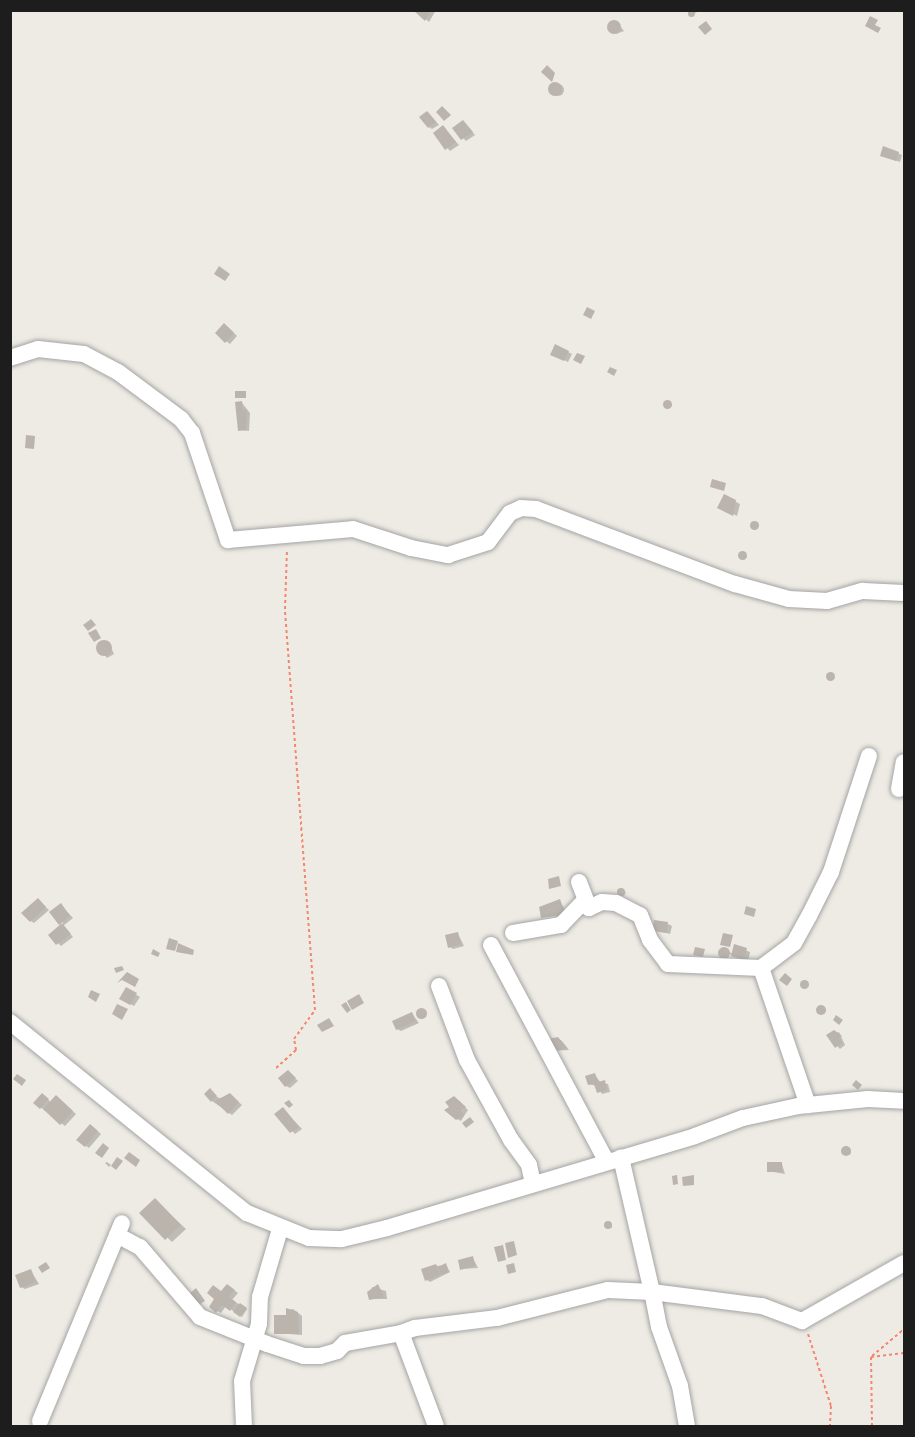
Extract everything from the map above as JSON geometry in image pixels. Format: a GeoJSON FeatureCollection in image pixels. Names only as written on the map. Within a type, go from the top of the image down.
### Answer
{"type":"FeatureCollection","features":[{"type":"Feature","properties":{"kind":"street"},"geometry":{"type":"LineString","coordinates":[[10,358],[38,350],[69,349],[118,372],[181,418],[192,433],[227,539],[288,537],[353,530],[411,549],[448,555],[488,542],[510,513],[521,508],[536,509],[735,584],[789,599],[827,601],[863,591],[904,593]]}},
{"type":"Feature","properties":{"kind":"street"},"geometry":{"type":"LineString","coordinates":[[579,882],[584,901],[589,908],[602,902],[630,907],[640,915],[650,940],[668,964],[761,968],[794,943],[809,916],[831,872],[869,756]]}},
{"type":"Feature","properties":{"kind":"street"},"geometry":{"type":"LineString","coordinates":[[898,789],[904,762]]}},
{"type":"Feature","properties":{"kind":"street"},"geometry":{"type":"LineString","coordinates":[[513,933],[561,925],[584,901]]}},
{"type":"Feature","properties":{"kind":"street"},"geometry":{"type":"LineString","coordinates":[[490,945],[614,1160],[652,1292],[659,1327],[680,1386],[687,1426]]}},
{"type":"Feature","properties":{"kind":"street"},"geometry":{"type":"LineString","coordinates":[[761,968],[808,1105]]}},
{"type":"Feature","properties":{"kind":"street"},"geometry":{"type":"LineString","coordinates":[[439,986],[467,1060],[511,1140],[529,1164],[533,1184]]}},
{"type":"Feature","properties":{"kind":"street"},"geometry":{"type":"LineString","coordinates":[[10,1022],[247,1213],[280,1229],[309,1238],[342,1239],[614,1160],[743,1118],[808,1105],[868,1099],[904,1101]]}},
{"type":"Feature","properties":{"kind":"street"},"geometry":{"type":"LineString","coordinates":[[40,1421],[119,1229],[140,1247],[200,1317],[252,1339],[304,1356],[320,1356],[337,1351],[345,1343],[401,1333],[415,1328],[497,1318],[608,1290],[652,1292],[762,1306],[802,1321],[904,1263]]}},
{"type":"Feature","properties":{"kind":"street"},"geometry":{"type":"LineString","coordinates":[[244,1426],[242,1381],[252,1339],[259,1324],[260,1297],[280,1229]]}},
{"type":"Feature","properties":{"kind":"street"},"geometry":{"type":"LineString","coordinates":[[401,1333],[436,1426]]}},
{"type":"Feature","properties":{"kind":"path"},"geometry":{"type":"LineString","coordinates":[[276,1068],[296,1050],[294,1039],[312,1019],[315,1010],[285,609],[288,537]]}},
{"type":"Feature","properties":{"kind":"path"},"geometry":{"type":"LineString","coordinates":[[802,1321],[816,1350],[831,1406],[830,1426]]}},
{"type":"Feature","properties":{"kind":"path"},"geometry":{"type":"LineString","coordinates":[[871,1357],[904,1329]]}},
{"type":"Feature","properties":{"kind":"path"},"geometry":{"type":"LineString","coordinates":[[871,1357],[904,1353]]}},
{"type":"Feature","properties":{"kind":"path"},"geometry":{"type":"LineString","coordinates":[[871,1357],[872,1426]]}},
{"type":"Feature","properties":{"kind":"building"},"geometry":{"type":"Polygon","coordinates":[[[691,9],[695,13],[691,17],[687,13],[691,9]]]}},
{"type":"Feature","properties":{"kind":"building"},"geometry":{"type":"Polygon","coordinates":[[[413,10],[431,10],[425,21],[413,10]]]}},
{"type":"Feature","properties":{"kind":"building"},"geometry":{"type":"Polygon","coordinates":[[[870,16],[878,20],[875,25],[881,28],[878,33],[865,26],[870,16]]]}},
{"type":"Feature","properties":{"kind":"building"},"geometry":{"type":"Polygon","coordinates":[[[614,20],[619,22],[621,27],[619,32],[614,34],[609,32],[607,27],[609,22],[614,20]]]}},
{"type":"Feature","properties":{"kind":"building"},"geometry":{"type":"Polygon","coordinates":[[[706,21],[712,29],[705,35],[698,27],[706,21]]]}},
{"type":"Feature","properties":{"kind":"building"},"geometry":{"type":"Polygon","coordinates":[[[547,65],[555,73],[552,82],[541,72],[547,65]]]}},
{"type":"Feature","properties":{"kind":"building"},"geometry":{"type":"Polygon","coordinates":[[[552,82],[558,82],[562,89],[558,96],[552,96],[548,92],[548,86],[552,82]]]}},
{"type":"Feature","properties":{"kind":"building"},"geometry":{"type":"Polygon","coordinates":[[[442,106],[451,115],[444,121],[436,112],[442,106]]]}},
{"type":"Feature","properties":{"kind":"building"},"geometry":{"type":"Polygon","coordinates":[[[427,111],[436,122],[428,128],[419,117],[427,111]]]}},
{"type":"Feature","properties":{"kind":"building"},"geometry":{"type":"Polygon","coordinates":[[[463,120],[473,132],[461,140],[452,128],[463,120]]]}},
{"type":"Feature","properties":{"kind":"building"},"geometry":{"type":"Polygon","coordinates":[[[443,125],[456,142],[445,150],[433,133],[443,125]]]}},
{"type":"Feature","properties":{"kind":"building"},"geometry":{"type":"Polygon","coordinates":[[[883,146],[899,152],[896,161],[880,156],[883,146]]]}},
{"type":"Feature","properties":{"kind":"building"},"geometry":{"type":"Polygon","coordinates":[[[219,266],[230,274],[225,281],[214,274],[219,266]]]}},
{"type":"Feature","properties":{"kind":"building"},"geometry":{"type":"Polygon","coordinates":[[[587,307],[595,311],[591,319],[583,315],[587,307]]]}},
{"type":"Feature","properties":{"kind":"building"},"geometry":{"type":"Polygon","coordinates":[[[224,323],[234,333],[225,343],[215,333],[224,323]]]}},
{"type":"Feature","properties":{"kind":"building"},"geometry":{"type":"Polygon","coordinates":[[[555,344],[569,351],[564,361],[550,355],[555,344]]]}},
{"type":"Feature","properties":{"kind":"building"},"geometry":{"type":"Polygon","coordinates":[[[577,353],[585,356],[581,364],[573,360],[577,353]]]}},
{"type":"Feature","properties":{"kind":"building"},"geometry":{"type":"Polygon","coordinates":[[[610,367],[617,370],[614,376],[607,372],[610,367]]]}},
{"type":"Feature","properties":{"kind":"building"},"geometry":{"type":"Polygon","coordinates":[[[235,391],[246,391],[246,398],[235,398],[235,391]]]}},
{"type":"Feature","properties":{"kind":"building"},"geometry":{"type":"Polygon","coordinates":[[[667,399],[672,404],[667,409],[662,404],[667,399]]]}},
{"type":"Feature","properties":{"kind":"building"},"geometry":{"type":"Polygon","coordinates":[[[242,401],[243,410],[247,410],[246,430],[238,431],[235,402],[242,401]]]}},
{"type":"Feature","properties":{"kind":"building"},"geometry":{"type":"Polygon","coordinates":[[[26,435],[35,436],[34,449],[25,448],[26,435]]]}},
{"type":"Feature","properties":{"kind":"building"},"geometry":{"type":"Polygon","coordinates":[[[712,479],[726,483],[724,491],[710,487],[712,479]]]}},
{"type":"Feature","properties":{"kind":"building"},"geometry":{"type":"Polygon","coordinates":[[[724,494],[736,500],[733,516],[717,508],[724,494]]]}},
{"type":"Feature","properties":{"kind":"building"},"geometry":{"type":"Polygon","coordinates":[[[754,520],[759,525],[754,530],[749,525],[754,520]]]}},
{"type":"Feature","properties":{"kind":"building"},"geometry":{"type":"Polygon","coordinates":[[[742,550],[747,555],[742,560],[737,555],[742,550]]]}},
{"type":"Feature","properties":{"kind":"building"},"geometry":{"type":"Polygon","coordinates":[[[91,619],[96,625],[88,631],[83,625],[91,619]]]}},
{"type":"Feature","properties":{"kind":"building"},"geometry":{"type":"Polygon","coordinates":[[[96,629],[101,638],[94,642],[88,633],[96,629]]]}},
{"type":"Feature","properties":{"kind":"building"},"geometry":{"type":"Polygon","coordinates":[[[104,640],[112,648],[104,656],[96,648],[104,640]]]}},
{"type":"Feature","properties":{"kind":"building"},"geometry":{"type":"Polygon","coordinates":[[[830,671],[835,676],[830,681],[825,676],[830,671]]]}},
{"type":"Feature","properties":{"kind":"building"},"geometry":{"type":"Polygon","coordinates":[[[559,876],[561,886],[549,889],[548,879],[559,876]]]}},
{"type":"Feature","properties":{"kind":"building"},"geometry":{"type":"Polygon","coordinates":[[[621,888],[625,892],[621,896],[617,892],[621,888]]]}},
{"type":"Feature","properties":{"kind":"building"},"geometry":{"type":"Polygon","coordinates":[[[38,898],[46,907],[30,922],[21,913],[38,898]]]}},
{"type":"Feature","properties":{"kind":"building"},"geometry":{"type":"Polygon","coordinates":[[[560,899],[565,914],[541,918],[539,907],[560,899]]]}},
{"type":"Feature","properties":{"kind":"building"},"geometry":{"type":"Polygon","coordinates":[[[61,903],[70,916],[59,925],[49,912],[61,903]]]}},
{"type":"Feature","properties":{"kind":"building"},"geometry":{"type":"Polygon","coordinates":[[[746,906],[756,909],[754,917],[744,914],[746,906]]]}},
{"type":"Feature","properties":{"kind":"building"},"geometry":{"type":"Polygon","coordinates":[[[654,920],[668,922],[667,933],[652,931],[654,920]]]}},
{"type":"Feature","properties":{"kind":"building"},"geometry":{"type":"Polygon","coordinates":[[[62,923],[71,934],[56,945],[48,935],[62,923]]]}},
{"type":"Feature","properties":{"kind":"building"},"geometry":{"type":"Polygon","coordinates":[[[458,932],[461,944],[448,948],[445,935],[458,932]]]}},
{"type":"Feature","properties":{"kind":"building"},"geometry":{"type":"Polygon","coordinates":[[[723,933],[733,935],[730,947],[720,945],[723,933]]]}},
{"type":"Feature","properties":{"kind":"building"},"geometry":{"type":"Polygon","coordinates":[[[169,938],[178,941],[175,951],[166,949],[169,938]]]}},
{"type":"Feature","properties":{"kind":"building"},"geometry":{"type":"Polygon","coordinates":[[[178,943],[194,950],[193,955],[176,952],[178,943]]]}},
{"type":"Feature","properties":{"kind":"building"},"geometry":{"type":"Polygon","coordinates":[[[734,944],[747,948],[744,960],[731,956],[734,944]]]}},
{"type":"Feature","properties":{"kind":"building"},"geometry":{"type":"Polygon","coordinates":[[[695,947],[705,949],[703,957],[693,955],[695,947]]]}},
{"type":"Feature","properties":{"kind":"building"},"geometry":{"type":"Polygon","coordinates":[[[724,947],[730,953],[724,959],[718,953],[724,947]]]}},
{"type":"Feature","properties":{"kind":"building"},"geometry":{"type":"Polygon","coordinates":[[[153,949],[160,953],[158,957],[151,954],[153,949]]]}},
{"type":"Feature","properties":{"kind":"building"},"geometry":{"type":"Polygon","coordinates":[[[122,966],[124,970],[116,973],[114,968],[122,966]]]}},
{"type":"Feature","properties":{"kind":"building"},"geometry":{"type":"Polygon","coordinates":[[[127,972],[139,979],[135,987],[122,980],[117,983],[127,972]]]}},
{"type":"Feature","properties":{"kind":"building"},"geometry":{"type":"Polygon","coordinates":[[[785,973],[792,979],[787,986],[779,980],[785,973]]]}},
{"type":"Feature","properties":{"kind":"building"},"geometry":{"type":"Polygon","coordinates":[[[804,980],[808,984],[804,988],[800,984],[804,980]]]}},
{"type":"Feature","properties":{"kind":"building"},"geometry":{"type":"Polygon","coordinates":[[[126,987],[137,993],[130,1005],[119,999],[126,987]]]}},
{"type":"Feature","properties":{"kind":"building"},"geometry":{"type":"Polygon","coordinates":[[[91,990],[100,994],[96,1002],[88,997],[91,990]]]}},
{"type":"Feature","properties":{"kind":"building"},"geometry":{"type":"Polygon","coordinates":[[[359,994],[364,1003],[352,1010],[347,1001],[359,994]]]}},
{"type":"Feature","properties":{"kind":"building"},"geometry":{"type":"Polygon","coordinates":[[[346,1002],[351,1010],[347,1013],[341,1005],[346,1002]]]}},
{"type":"Feature","properties":{"kind":"building"},"geometry":{"type":"Polygon","coordinates":[[[117,1004],[128,1009],[122,1020],[112,1014],[117,1004]]]}},
{"type":"Feature","properties":{"kind":"building"},"geometry":{"type":"Polygon","coordinates":[[[821,1005],[825,1006],[825,1014],[821,1015],[817,1014],[816,1010],[817,1006],[821,1005]]]}},
{"type":"Feature","properties":{"kind":"building"},"geometry":{"type":"Polygon","coordinates":[[[421,1008],[425,1009],[425,1017],[421,1018],[417,1017],[416,1013],[417,1009],[421,1008]]]}},
{"type":"Feature","properties":{"kind":"building"},"geometry":{"type":"Polygon","coordinates":[[[412,1012],[416,1021],[396,1030],[392,1021],[412,1012]]]}},
{"type":"Feature","properties":{"kind":"building"},"geometry":{"type":"Polygon","coordinates":[[[836,1015],[843,1020],[839,1025],[833,1020],[836,1015]]]}},
{"type":"Feature","properties":{"kind":"building"},"geometry":{"type":"Polygon","coordinates":[[[329,1018],[334,1026],[322,1032],[317,1025],[329,1018]]]}},
{"type":"Feature","properties":{"kind":"building"},"geometry":{"type":"Polygon","coordinates":[[[834,1030],[842,1036],[839,1038],[842,1043],[835,1048],[826,1035],[834,1030]]]}},
{"type":"Feature","properties":{"kind":"building"},"geometry":{"type":"Polygon","coordinates":[[[558,1037],[567,1048],[552,1052],[548,1039],[558,1037]]]}},
{"type":"Feature","properties":{"kind":"building"},"geometry":{"type":"Polygon","coordinates":[[[288,1070],[296,1078],[285,1087],[278,1078],[288,1070]]]}},
{"type":"Feature","properties":{"kind":"building"},"geometry":{"type":"Polygon","coordinates":[[[595,1073],[598,1082],[605,1080],[607,1090],[597,1093],[594,1084],[588,1085],[585,1076],[595,1073]]]}},
{"type":"Feature","properties":{"kind":"building"},"geometry":{"type":"Polygon","coordinates":[[[17,1074],[26,1080],[22,1086],[13,1079],[17,1074]]]}},
{"type":"Feature","properties":{"kind":"building"},"geometry":{"type":"Polygon","coordinates":[[[856,1080],[862,1085],[858,1090],[852,1085],[856,1080]]]}},
{"type":"Feature","properties":{"kind":"building"},"geometry":{"type":"Polygon","coordinates":[[[210,1088],[217,1096],[211,1102],[204,1094],[210,1088]]]}},
{"type":"Feature","properties":{"kind":"building"},"geometry":{"type":"Polygon","coordinates":[[[42,1093],[49,1099],[40,1109],[33,1103],[42,1093]]]}},
{"type":"Feature","properties":{"kind":"building"},"geometry":{"type":"Polygon","coordinates":[[[230,1093],[239,1102],[228,1114],[215,1101],[230,1093]]]}},
{"type":"Feature","properties":{"kind":"building"},"geometry":{"type":"Polygon","coordinates":[[[56,1095],[73,1111],[60,1125],[43,1109],[56,1095]]]}},
{"type":"Feature","properties":{"kind":"building"},"geometry":{"type":"Polygon","coordinates":[[[454,1096],[466,1107],[461,1110],[464,1115],[456,1120],[444,1110],[449,1107],[445,1102],[454,1096]]]}},
{"type":"Feature","properties":{"kind":"building"},"geometry":{"type":"Polygon","coordinates":[[[289,1100],[293,1105],[289,1108],[284,1103],[289,1100]]]}},
{"type":"Feature","properties":{"kind":"building"},"geometry":{"type":"Polygon","coordinates":[[[283,1107],[299,1127],[290,1133],[274,1114],[283,1107]]]}},
{"type":"Feature","properties":{"kind":"building"},"geometry":{"type":"Polygon","coordinates":[[[470,1117],[474,1122],[466,1128],[462,1123],[470,1117]]]}},
{"type":"Feature","properties":{"kind":"building"},"geometry":{"type":"Polygon","coordinates":[[[90,1124],[98,1131],[85,1147],[76,1140],[90,1124]]]}},
{"type":"Feature","properties":{"kind":"building"},"geometry":{"type":"Polygon","coordinates":[[[103,1143],[109,1148],[102,1158],[95,1153],[103,1143]]]}},
{"type":"Feature","properties":{"kind":"building"},"geometry":{"type":"Polygon","coordinates":[[[846,1146],[850,1147],[850,1155],[846,1156],[842,1155],[841,1151],[842,1147],[846,1146]]]}},
{"type":"Feature","properties":{"kind":"building"},"geometry":{"type":"Polygon","coordinates":[[[129,1152],[140,1160],[136,1167],[124,1158],[129,1152]]]}},
{"type":"Feature","properties":{"kind":"building"},"geometry":{"type":"Polygon","coordinates":[[[117,1157],[123,1161],[116,1170],[111,1166],[117,1157]]]}},
{"type":"Feature","properties":{"kind":"building"},"geometry":{"type":"Polygon","coordinates":[[[767,1162],[782,1162],[782,1172],[767,1172],[767,1162]]]}},
{"type":"Feature","properties":{"kind":"building"},"geometry":{"type":"Polygon","coordinates":[[[677,1175],[678,1184],[673,1185],[672,1176],[677,1175]]]}},
{"type":"Feature","properties":{"kind":"building"},"geometry":{"type":"Polygon","coordinates":[[[694,1175],[694,1185],[683,1186],[682,1177],[694,1175]]]}},
{"type":"Feature","properties":{"kind":"building"},"geometry":{"type":"Polygon","coordinates":[[[155,1198],[181,1225],[165,1240],[139,1213],[155,1198]]]}},
{"type":"Feature","properties":{"kind":"building"},"geometry":{"type":"Polygon","coordinates":[[[608,1221],[612,1225],[608,1229],[604,1225],[608,1221]]]}},
{"type":"Feature","properties":{"kind":"building"},"geometry":{"type":"Polygon","coordinates":[[[514,1241],[517,1255],[508,1258],[505,1243],[514,1241]]]}},
{"type":"Feature","properties":{"kind":"building"},"geometry":{"type":"Polygon","coordinates":[[[503,1245],[506,1260],[498,1262],[494,1247],[503,1245]]]}},
{"type":"Feature","properties":{"kind":"building"},"geometry":{"type":"Polygon","coordinates":[[[473,1256],[475,1266],[460,1270],[458,1260],[473,1256]]]}},
{"type":"Feature","properties":{"kind":"building"},"geometry":{"type":"Polygon","coordinates":[[[46,1262],[50,1268],[42,1273],[38,1267],[46,1262]]]}},
{"type":"Feature","properties":{"kind":"building"},"geometry":{"type":"Polygon","coordinates":[[[446,1263],[449,1272],[441,1275],[438,1267],[446,1263]]]}},
{"type":"Feature","properties":{"kind":"building"},"geometry":{"type":"Polygon","coordinates":[[[514,1263],[516,1272],[508,1274],[506,1265],[514,1263]]]}},
{"type":"Feature","properties":{"kind":"building"},"geometry":{"type":"Polygon","coordinates":[[[436,1264],[440,1275],[425,1281],[421,1269],[436,1264]]]}},
{"type":"Feature","properties":{"kind":"building"},"geometry":{"type":"Polygon","coordinates":[[[31,1269],[36,1282],[20,1288],[15,1275],[31,1269]]]}},
{"type":"Feature","properties":{"kind":"building"},"geometry":{"type":"Polygon","coordinates":[[[227,1284],[235,1290],[229,1297],[236,1302],[230,1311],[222,1305],[216,1313],[209,1307],[214,1299],[207,1293],[213,1285],[221,1291],[227,1284]]]}},
{"type":"Feature","properties":{"kind":"building"},"geometry":{"type":"Polygon","coordinates":[[[378,1284],[384,1297],[369,1300],[367,1292],[378,1284]]]}},
{"type":"Feature","properties":{"kind":"building"},"geometry":{"type":"Polygon","coordinates":[[[196,1288],[205,1301],[197,1306],[189,1294],[196,1288]]]}},
{"type":"Feature","properties":{"kind":"building"},"geometry":{"type":"Polygon","coordinates":[[[240,1303],[247,1308],[240,1317],[233,1312],[240,1303]]]}},
{"type":"Feature","properties":{"kind":"building"},"geometry":{"type":"Polygon","coordinates":[[[286,1308],[298,1312],[299,1334],[274,1334],[274,1315],[286,1315],[286,1308]]]}}]}
